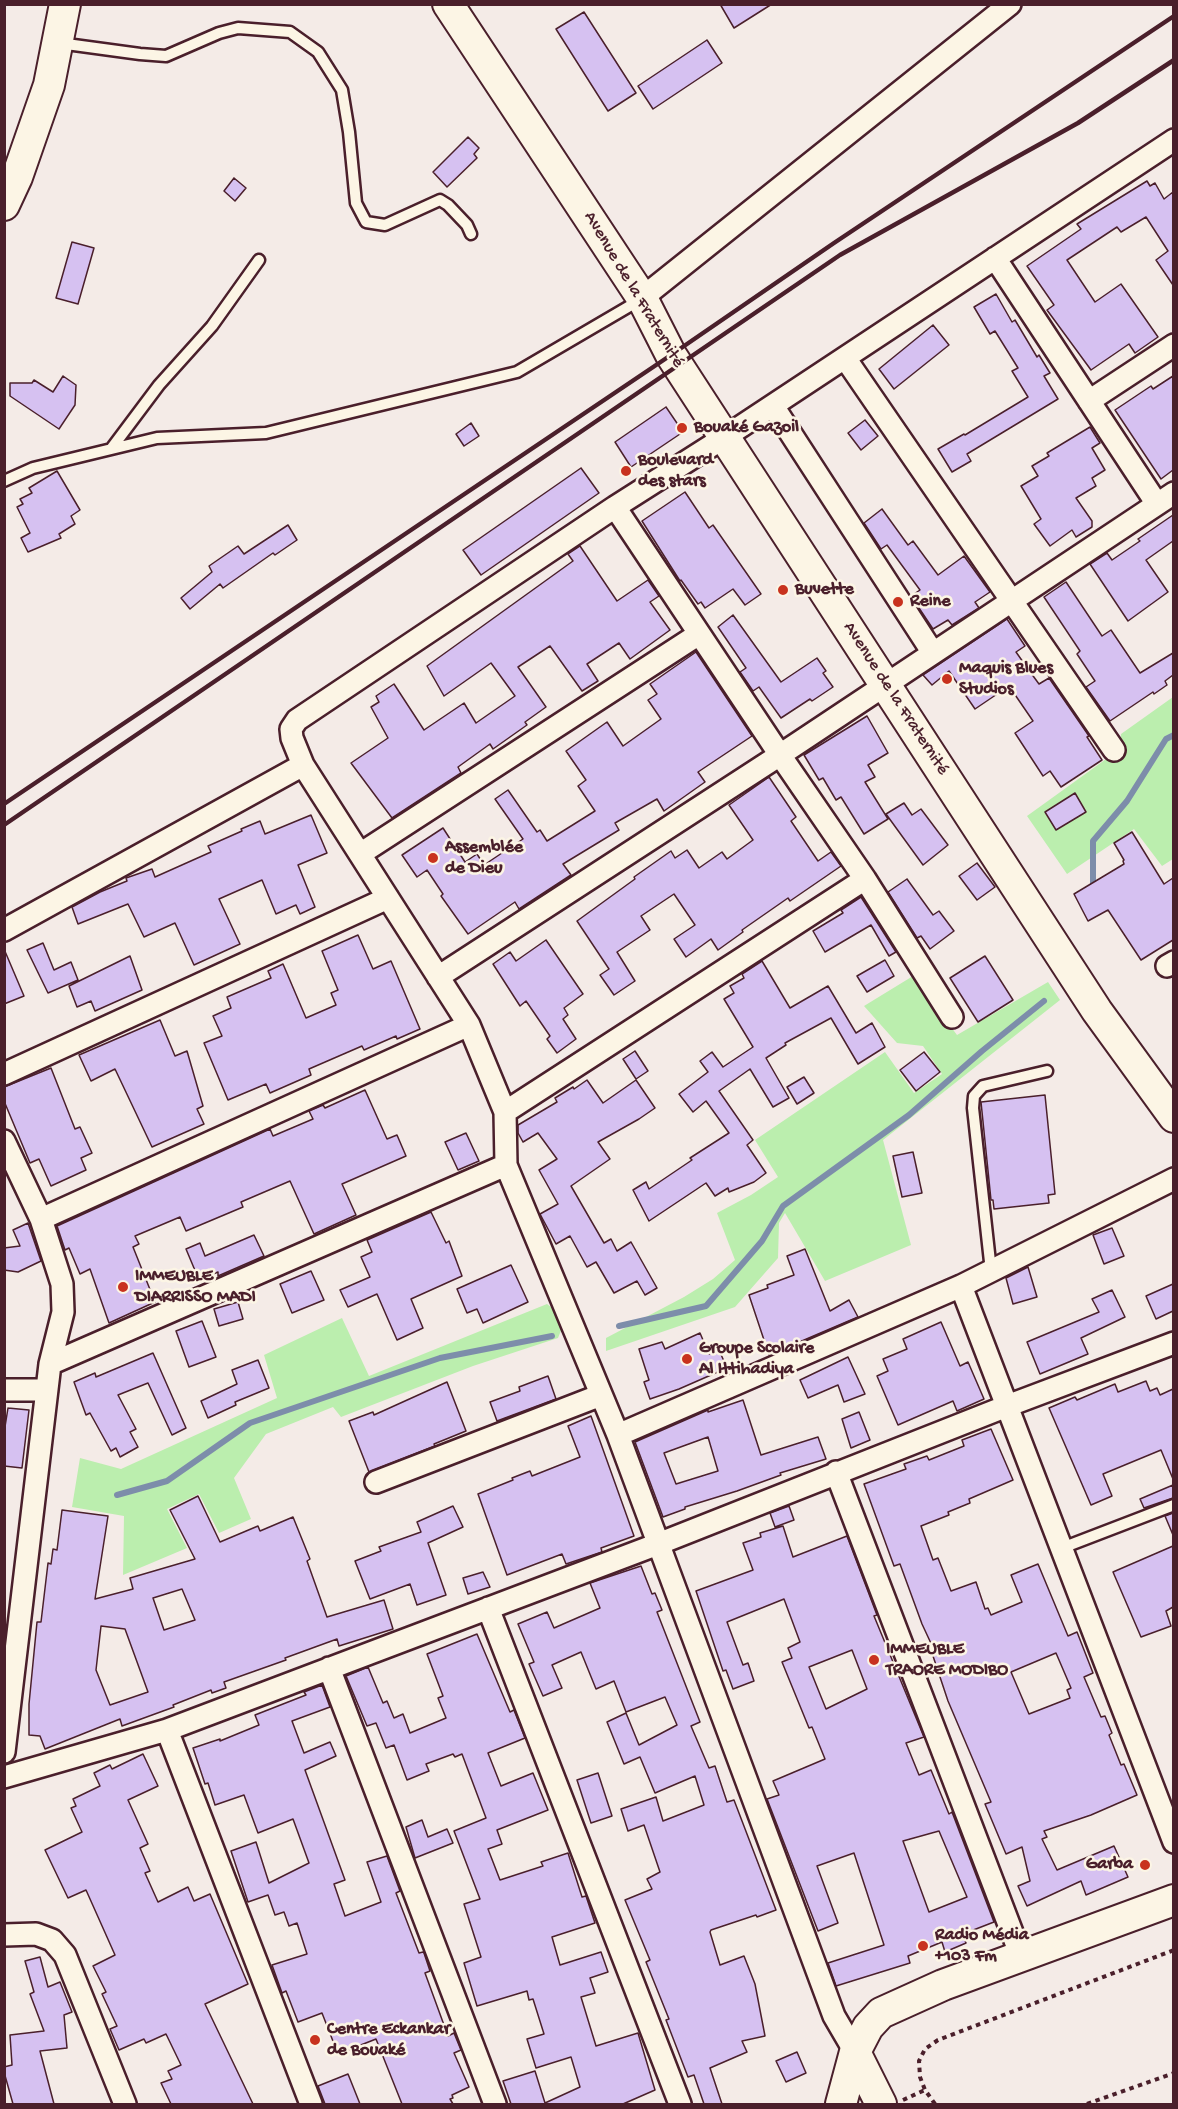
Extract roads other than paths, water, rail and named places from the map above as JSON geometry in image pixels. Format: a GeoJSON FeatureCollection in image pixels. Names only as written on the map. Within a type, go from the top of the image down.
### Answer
{"type":"FeatureCollection","features":[{"type":"Feature","properties":{"kind":"main road"},"geometry":{"type":"LineString","coordinates":[[4,205],[17,177],[49,85],[65,4]]}},
{"type":"Feature","properties":{"kind":"main road","name":"Avenue de la Fraternité"},"geometry":{"type":"LineString","coordinates":[[448,4],[642,298],[671,355],[1097,1011],[1173,1116]]}},
{"type":"Feature","properties":{"kind":"main road"},"geometry":{"type":"LineString","coordinates":[[841,2104],[855,2052],[868,2027],[881,2013],[943,1985],[1173,1900]]}},
{"type":"Feature","properties":{"kind":"main road"},"geometry":{"type":"LineString","coordinates":[[855,2052],[889,2104]]}},
{"type":"Feature","properties":{"kind":"street"},"geometry":{"type":"LineString","coordinates":[[642,298],[1010,4]]}},
{"type":"Feature","properties":{"kind":"street"},"geometry":{"type":"LineString","coordinates":[[855,2052],[834,2016],[618,1435],[506,1165],[505,1112],[469,1025],[303,765],[292,738],[291,729],[297,720],[615,507],[725,438],[1173,140]]}},
{"type":"Feature","properties":{"kind":"street"},"geometry":{"type":"LineString","coordinates":[[438,977],[780,755],[1165,499],[1089,401],[995,258]]}},
{"type":"Feature","properties":{"kind":"street"},"geometry":{"type":"LineString","coordinates":[[1089,401],[1173,345]]}},
{"type":"Feature","properties":{"kind":"street"},"geometry":{"type":"LineString","coordinates":[[845,358],[1114,750]]}},
{"type":"Feature","properties":{"kind":"street"},"geometry":{"type":"LineString","coordinates":[[773,406],[933,653]]}},
{"type":"Feature","properties":{"kind":"street"},"geometry":{"type":"LineString","coordinates":[[615,507],[780,755],[866,879],[952,1017]]}},
{"type":"Feature","properties":{"kind":"street"},"geometry":{"type":"LineString","coordinates":[[360,854],[699,634]]}},
{"type":"Feature","properties":{"kind":"street"},"geometry":{"type":"LineString","coordinates":[[4,930],[303,765]]}},
{"type":"Feature","properties":{"kind":"street"},"geometry":{"type":"LineString","coordinates":[[505,1112],[866,879]]}},
{"type":"Feature","properties":{"kind":"street"},"geometry":{"type":"LineString","coordinates":[[4,1074],[388,898]]}},
{"type":"Feature","properties":{"kind":"street"},"geometry":{"type":"LineString","coordinates":[[41,1219],[469,1025]]}},
{"type":"Feature","properties":{"kind":"street"},"geometry":{"type":"LineString","coordinates":[[4,1141],[41,1219],[62,1284],[63,1312],[50,1365],[4,1752]]}},
{"type":"Feature","properties":{"kind":"street"},"geometry":{"type":"LineString","coordinates":[[50,1365],[506,1165]]}},
{"type":"Feature","properties":{"kind":"street"},"geometry":{"type":"LineString","coordinates":[[618,1435],[961,1286],[1173,1179]]}},
{"type":"Feature","properties":{"kind":"street"},"geometry":{"type":"LineString","coordinates":[[961,1286],[1173,1842]]}},
{"type":"Feature","properties":{"kind":"street"},"geometry":{"type":"LineString","coordinates":[[4,1777],[167,1730],[658,1544],[837,1472],[1173,1343]]}},
{"type":"Feature","properties":{"kind":"street"},"geometry":{"type":"LineString","coordinates":[[4,1389],[47,1390]]}},
{"type":"Feature","properties":{"kind":"street"},"geometry":{"type":"LineString","coordinates":[[376,1482],[601,1395]]}},
{"type":"Feature","properties":{"kind":"street"},"geometry":{"type":"LineString","coordinates":[[837,1472],[1021,1956]]}},
{"type":"Feature","properties":{"kind":"street"},"geometry":{"type":"LineString","coordinates":[[489,1608],[680,2104]]}},
{"type":"Feature","properties":{"kind":"street"},"geometry":{"type":"LineString","coordinates":[[329,1668],[495,2104]]}},
{"type":"Feature","properties":{"kind":"street"},"geometry":{"type":"LineString","coordinates":[[167,1730],[311,2104]]}},
{"type":"Feature","properties":{"kind":"street"},"geometry":{"type":"LineString","coordinates":[[4,1935],[36,1934],[52,1940],[65,1955],[125,2104]]}},
{"type":"Feature","properties":{"kind":"lane"},"geometry":{"type":"LineString","coordinates":[[58,42],[166,56],[219,33],[238,28],[290,32],[318,52],[342,90],[356,203],[366,222],[385,225],[440,200],[467,225],[471,234]]}},
{"type":"Feature","properties":{"kind":"lane"},"geometry":{"type":"LineString","coordinates":[[111,450],[159,385],[212,326],[259,260]]}},
{"type":"Feature","properties":{"kind":"lane"},"geometry":{"type":"LineString","coordinates":[[4,481],[33,468],[158,438],[266,433],[517,372],[642,298]]}},
{"type":"Feature","properties":{"kind":"lane"},"geometry":{"type":"LineString","coordinates":[[991,1271],[973,1108],[974,1096],[983,1086],[1047,1071]]}},
{"type":"Feature","properties":{"kind":"lane"},"geometry":{"type":"LineString","coordinates":[[1062,1548],[1173,1505]]}},
{"type":"Feature","properties":{"kind":"waterway"},"geometry":{"type":"LineString","coordinates":[[1093,888],[1093,841],[1127,801],[1166,739],[1174,735]]}},
{"type":"Feature","properties":{"kind":"waterway"},"geometry":{"type":"LineString","coordinates":[[619,1326],[706,1306],[762,1241],[783,1206],[909,1115],[1044,1001]]}},
{"type":"Feature","properties":{"kind":"waterway"},"geometry":{"type":"LineString","coordinates":[[117,1495],[167,1481],[250,1423],[440,1358],[552,1336]]}},
{"type":"Feature","properties":{"kind":"railway"},"geometry":{"type":"LineString","coordinates":[[4,804],[1174,16]]}},
{"type":"Feature","properties":{"kind":"railway"},"geometry":{"type":"LineString","coordinates":[[4,825],[840,255],[1078,123],[1174,60]]}},
{"type":"Feature","properties":{"kind":"place","name":"Bouaké Gazoil"},"geometry":{"type":"Point","coordinates":[682,428]}},
{"type":"Feature","properties":{"kind":"place","name":"Boulevard des stars"},"geometry":{"type":"Point","coordinates":[626,471]}},
{"type":"Feature","properties":{"kind":"place","name":"Buvette"},"geometry":{"type":"Point","coordinates":[783,590]}},
{"type":"Feature","properties":{"kind":"place","name":"Reine"},"geometry":{"type":"Point","coordinates":[898,602]}},
{"type":"Feature","properties":{"kind":"place","name":"Maquis Blues Studios"},"geometry":{"type":"Point","coordinates":[947,679]}},
{"type":"Feature","properties":{"kind":"place","name":"Assemblée de Dieu"},"geometry":{"type":"Point","coordinates":[433,858]}},
{"type":"Feature","properties":{"kind":"place","name":"IMMEUBLE DIARRISSO MADI"},"geometry":{"type":"Point","coordinates":[123,1287]}},
{"type":"Feature","properties":{"kind":"place","name":"Groupe Scolaire Al Ittihadiya"},"geometry":{"type":"Point","coordinates":[687,1359]}},
{"type":"Feature","properties":{"kind":"place","name":"IMMEUBLE TRAORE MODIBO"},"geometry":{"type":"Point","coordinates":[874,1660]}},
{"type":"Feature","properties":{"kind":"place","name":"Garba"},"geometry":{"type":"Point","coordinates":[1145,1865]}},
{"type":"Feature","properties":{"kind":"place","name":"Radio Média +103 Fm"},"geometry":{"type":"Point","coordinates":[923,1946]}},
{"type":"Feature","properties":{"kind":"place","name":"Centre Eckankar de Bouaké"},"geometry":{"type":"Point","coordinates":[315,2040]}}]}
